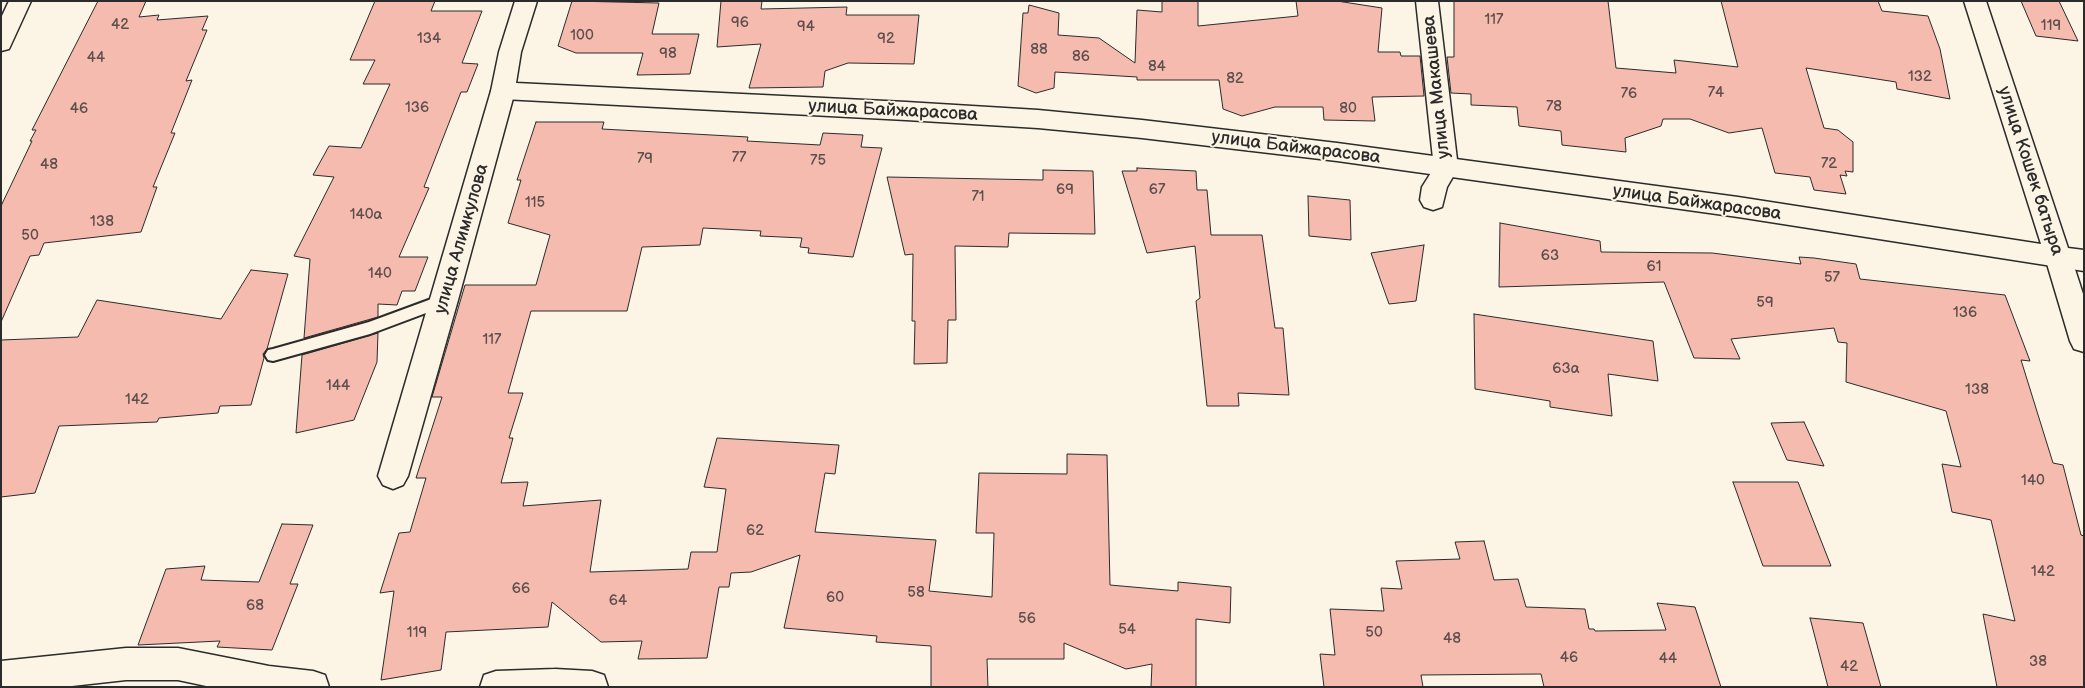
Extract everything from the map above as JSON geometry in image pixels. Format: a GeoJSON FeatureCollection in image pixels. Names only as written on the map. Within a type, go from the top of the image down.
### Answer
{"type":"FeatureCollection","features":[{"type":"Feature","properties":{"kind":"street"},"geometry":{"type":"LineString","coordinates":[[1,43],[20,1]]}},
{"type":"Feature","properties":{"kind":"street","name":"улица Алимкулова"},"geometry":{"type":"LineString","coordinates":[[393,476],[445,300],[503,91],[510,52],[526,1]]}},
{"type":"Feature","properties":{"kind":"street","name":"улица Макашева"},"geometry":{"type":"LineString","coordinates":[[1427,1],[1446,168],[1435,187],[1433,200]]}},
{"type":"Feature","properties":{"kind":"street","name":"улица Кошек батыра"},"geometry":{"type":"LineString","coordinates":[[1976,1],[2084,341]]}},
{"type":"Feature","properties":{"kind":"street","name":"улица Байжарасова"},"geometry":{"type":"LineString","coordinates":[[503,91],[1038,119],[1338,152],[1747,209],[2084,261]]}},
{"type":"Feature","properties":{"kind":"street"},"geometry":{"type":"LineString","coordinates":[[1,677],[70,678],[126,664],[178,664],[269,682],[313,687]]}},
{"type":"Feature","properties":{"kind":"street"},"geometry":{"type":"LineString","coordinates":[[496,687],[555,685],[592,687]]}},
{"type":"Feature","properties":{"kind":"lane"},"geometry":{"type":"LineString","coordinates":[[273,355],[370,328],[445,300]]}},
{"type":"Feature","properties":{"kind":"building"},"geometry":{"type":"Polygon","coordinates":[[[98,1],[146,1],[139,17],[159,15],[157,20],[208,16],[202,30],[207,30],[186,81],[192,80],[171,133],[175,133],[153,187],[157,187],[141,232],[44,243],[39,255],[30,256],[1,322],[1,206],[32,141],[30,141],[36,130],[32,130],[98,1]]]}},
{"type":"Feature","properties":{"kind":"building"},"geometry":{"type":"Polygon","coordinates":[[[375,1],[435,1],[431,11],[482,11],[462,63],[478,64],[467,92],[461,92],[424,187],[429,188],[399,257],[428,257],[415,291],[402,291],[397,305],[378,304],[378,317],[304,338],[310,259],[294,256],[334,177],[313,175],[329,146],[361,148],[390,84],[363,84],[375,60],[350,60],[375,1]]]}},
{"type":"Feature","properties":{"kind":"building"},"geometry":{"type":"Polygon","coordinates":[[[572,1],[659,3],[652,34],[699,34],[690,74],[637,75],[643,53],[576,53],[558,46],[572,1]]]}},
{"type":"Feature","properties":{"kind":"building"},"geometry":{"type":"Polygon","coordinates":[[[721,1],[762,1],[761,9],[847,7],[846,15],[919,15],[914,64],[848,63],[825,71],[823,87],[749,88],[761,44],[717,47],[721,1]]]}},
{"type":"Feature","properties":{"kind":"building"},"geometry":{"type":"Polygon","coordinates":[[[1162,1],[1198,1],[1198,26],[1298,16],[1296,1],[1337,1],[1382,8],[1378,52],[1400,52],[1401,56],[1420,56],[1424,96],[1372,97],[1375,121],[1324,120],[1323,107],[1275,107],[1242,116],[1223,109],[1219,80],[1137,80],[1137,77],[1055,72],[1054,88],[1036,93],[1018,86],[1023,13],[1028,13],[1029,5],[1059,13],[1058,35],[1099,38],[1135,63],[1137,10],[1162,12],[1162,1]]]}},
{"type":"Feature","properties":{"kind":"building"},"geometry":{"type":"Polygon","coordinates":[[[1454,1],[1608,1],[1616,68],[1676,73],[1674,60],[1738,67],[1721,1],[1878,1],[1882,11],[1928,16],[1940,49],[1950,99],[1897,89],[1896,82],[1806,68],[1824,128],[1838,130],[1853,142],[1853,172],[1845,171],[1847,176],[1840,175],[1846,194],[1814,190],[1810,177],[1775,173],[1762,128],[1729,133],[1690,119],[1663,119],[1661,126],[1625,138],[1626,152],[1562,145],[1561,131],[1519,126],[1517,107],[1471,105],[1471,94],[1451,93],[1447,57],[1454,57],[1454,1]]]}},
{"type":"Feature","properties":{"kind":"building"},"geometry":{"type":"Polygon","coordinates":[[[2021,1],[2059,1],[2078,41],[2036,36],[2021,1]]]}},
{"type":"Feature","properties":{"kind":"building"},"geometry":{"type":"Polygon","coordinates":[[[536,122],[604,122],[602,129],[748,137],[747,141],[820,145],[823,133],[863,135],[861,147],[882,148],[853,257],[808,253],[809,248],[800,247],[802,238],[760,236],[761,231],[703,228],[700,245],[642,247],[627,311],[531,311],[508,393],[523,393],[509,438],[513,438],[501,483],[528,482],[523,506],[601,500],[590,572],[688,569],[691,552],[717,552],[726,489],[704,487],[717,438],[839,445],[835,474],[825,473],[815,532],[936,540],[929,591],[992,597],[994,533],[976,533],[979,473],[1067,474],[1067,454],[1107,455],[1110,585],[1178,591],[1178,582],[1231,587],[1230,623],[1196,619],[1196,687],[1151,687],[1152,664],[1126,669],[1064,643],[1064,659],[987,659],[988,687],[931,687],[931,646],[876,642],[877,636],[784,628],[800,555],[751,572],[731,573],[729,587],[719,587],[707,658],[638,659],[642,641],[601,642],[552,602],[548,627],[446,632],[441,670],[381,680],[394,591],[380,593],[399,533],[410,532],[426,478],[416,478],[442,397],[432,397],[465,285],[536,285],[550,235],[508,223],[521,180],[517,180],[536,122]]]}},
{"type":"Feature","properties":{"kind":"building"},"geometry":{"type":"Polygon","coordinates":[[[1137,168],[1196,171],[1197,190],[1207,190],[1211,235],[1262,235],[1275,328],[1283,328],[1289,395],[1238,393],[1239,406],[1207,406],[1196,301],[1200,298],[1195,246],[1147,253],[1122,171],[1137,171],[1137,168]]]}},
{"type":"Feature","properties":{"kind":"building"},"geometry":{"type":"Polygon","coordinates":[[[1043,170],[1093,171],[1095,234],[1009,233],[1008,247],[955,246],[956,320],[948,320],[947,363],[914,364],[915,321],[912,321],[913,254],[905,255],[887,177],[1043,180],[1043,170]]]}},
{"type":"Feature","properties":{"kind":"building"},"geometry":{"type":"Polygon","coordinates":[[[1308,196],[1350,200],[1351,240],[1309,236],[1308,196]]]}},
{"type":"Feature","properties":{"kind":"building"},"geometry":{"type":"Polygon","coordinates":[[[1500,223],[1600,241],[1601,252],[1712,253],[1801,264],[1799,257],[1814,258],[1856,264],[1860,279],[2005,295],[2030,361],[2021,360],[2053,463],[2063,465],[2081,535],[2084,536],[2084,687],[1997,687],[1983,614],[2015,621],[1991,520],[1952,512],[1942,464],[1961,467],[1946,411],[1846,382],[1847,343],[1838,342],[1834,328],[1731,339],[1740,359],[1694,358],[1664,282],[1499,287],[1500,223]]]}},
{"type":"Feature","properties":{"kind":"building"},"geometry":{"type":"Polygon","coordinates":[[[1424,245],[1416,301],[1389,304],[1371,253],[1424,245]]]}},
{"type":"Feature","properties":{"kind":"building"},"geometry":{"type":"Polygon","coordinates":[[[251,270],[288,274],[267,349],[263,354],[264,358],[251,405],[220,406],[218,413],[159,418],[157,422],[59,426],[35,493],[1,497],[1,340],[78,337],[97,300],[221,319],[251,270]]]}},
{"type":"Feature","properties":{"kind":"building"},"geometry":{"type":"Polygon","coordinates":[[[1474,314],[1653,341],[1658,381],[1608,374],[1612,416],[1550,407],[1550,401],[1475,389],[1474,314]]]}},
{"type":"Feature","properties":{"kind":"building"},"geometry":{"type":"Polygon","coordinates":[[[378,333],[377,362],[354,420],[296,433],[302,355],[378,333]]]}},
{"type":"Feature","properties":{"kind":"building"},"geometry":{"type":"Polygon","coordinates":[[[1804,422],[1824,466],[1787,460],[1771,423],[1804,422]]]}},
{"type":"Feature","properties":{"kind":"building"},"geometry":{"type":"Polygon","coordinates":[[[1733,482],[1798,482],[1831,566],[1763,566],[1733,482]]]}},
{"type":"Feature","properties":{"kind":"building"},"geometry":{"type":"Polygon","coordinates":[[[282,524],[313,525],[290,584],[298,584],[272,650],[217,647],[220,641],[138,645],[166,569],[205,566],[201,580],[259,582],[282,524]]]}},
{"type":"Feature","properties":{"kind":"building"},"geometry":{"type":"Polygon","coordinates":[[[1484,541],[1494,580],[1518,579],[1526,607],[1585,609],[1589,629],[1594,629],[1595,631],[1666,630],[1657,603],[1695,607],[1721,687],[1544,687],[1541,674],[1421,675],[1423,687],[1324,687],[1320,654],[1335,655],[1330,609],[1384,611],[1381,588],[1402,589],[1396,561],[1460,559],[1455,542],[1484,541]]]}},
{"type":"Feature","properties":{"kind":"building"},"geometry":{"type":"Polygon","coordinates":[[[1810,618],[1863,623],[1881,687],[1828,687],[1810,618]]]}}]}
